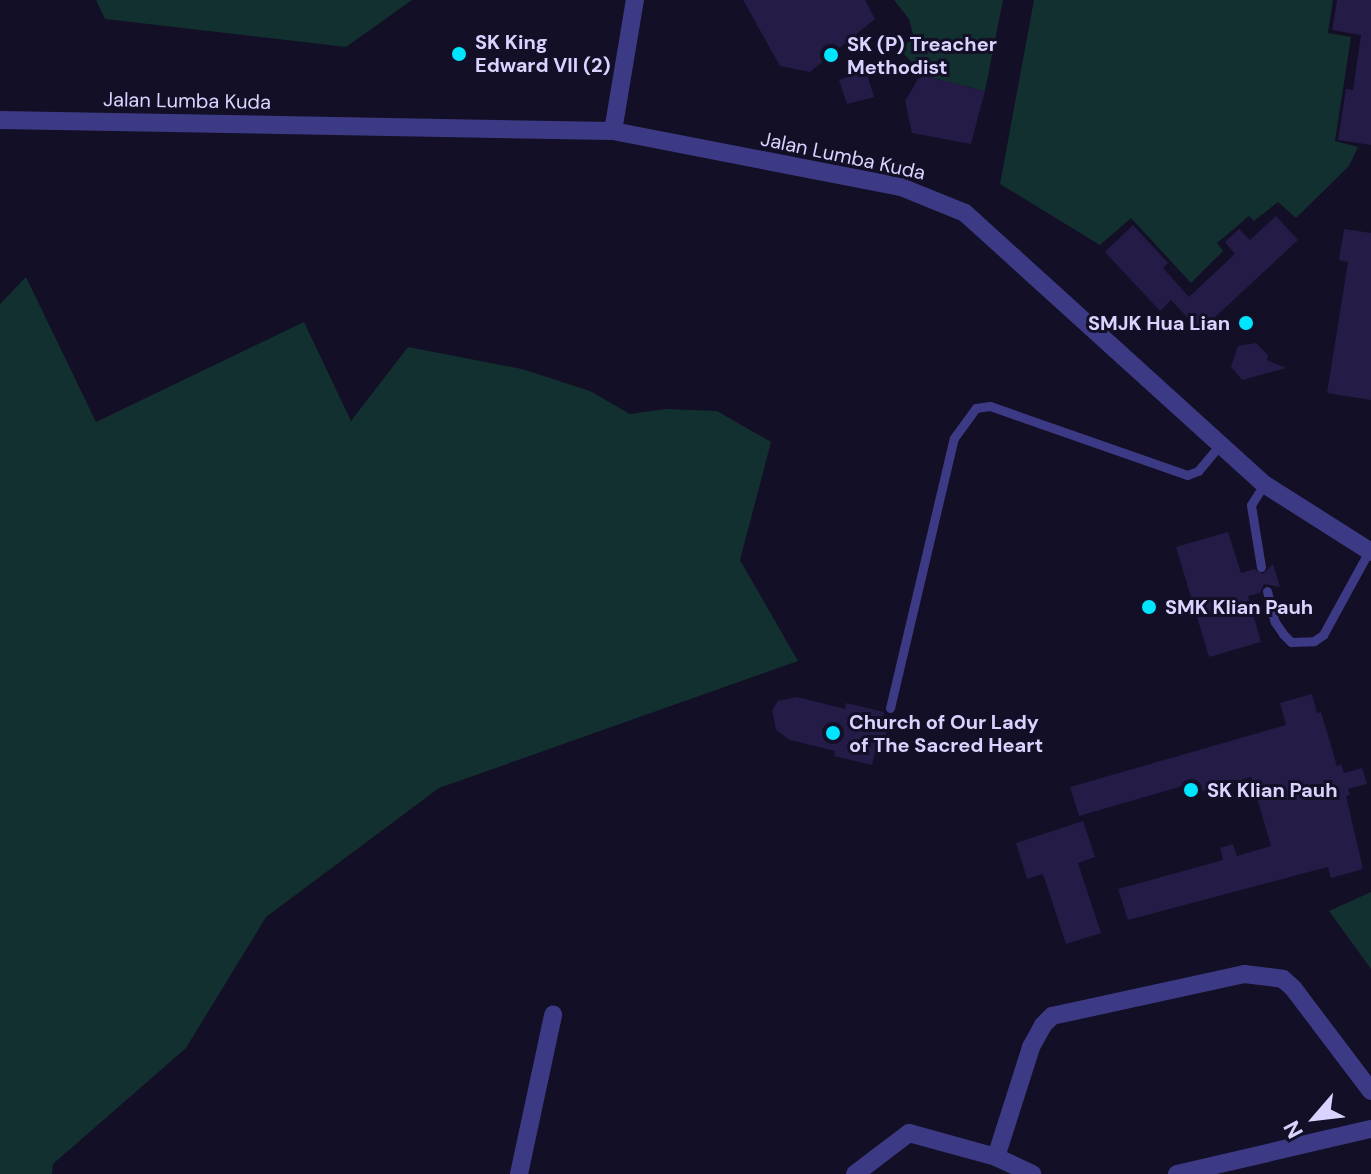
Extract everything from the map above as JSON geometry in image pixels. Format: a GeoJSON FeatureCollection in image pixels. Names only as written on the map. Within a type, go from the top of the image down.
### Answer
{"type":"FeatureCollection","features":[{"type":"Feature","properties":{"kind":"street"},"geometry":{"type":"LineString","coordinates":[[613,131],[635,0]]}},
{"type":"Feature","properties":{"kind":"street","name":"Jalan Lumba Kuda"},"geometry":{"type":"LineString","coordinates":[[0,120],[613,131],[901,187],[965,213],[1264,484],[1370,552]]}},
{"type":"Feature","properties":{"kind":"street"},"geometry":{"type":"LineString","coordinates":[[996,1157],[1031,1047],[1043,1025],[1052,1016],[1244,974],[1283,979],[1293,988],[1371,1091]]}},
{"type":"Feature","properties":{"kind":"street"},"geometry":{"type":"LineString","coordinates":[[519,1174],[553,1015]]}},
{"type":"Feature","properties":{"kind":"street"},"geometry":{"type":"LineString","coordinates":[[1177,1174],[1371,1129]]}},
{"type":"Feature","properties":{"kind":"street"},"geometry":{"type":"LineString","coordinates":[[855,1174],[909,1133],[996,1157],[1032,1174]]}},
{"type":"Feature","properties":{"kind":"lane"},"geometry":{"type":"LineString","coordinates":[[890,708],[954,438],[976,408],[990,406],[1187,475],[1198,471],[1221,444]]}},
{"type":"Feature","properties":{"kind":"lane"},"geometry":{"type":"LineString","coordinates":[[1261,567],[1251,505],[1264,484]]}},
{"type":"Feature","properties":{"kind":"lane"},"geometry":{"type":"LineString","coordinates":[[1267,591],[1275,622],[1283,634],[1291,642],[1314,641],[1323,635],[1370,552]]}},
{"type":"Feature","properties":{"kind":"green space"},"geometry":{"type":"Polygon","coordinates":[[[96,0],[412,0],[346,47],[105,19],[96,0]]]}},
{"type":"Feature","properties":{"kind":"green space"},"geometry":{"type":"Polygon","coordinates":[[[894,0],[1003,0],[985,91],[925,76],[899,49],[914,38],[909,19],[894,0]]]}},
{"type":"Feature","properties":{"kind":"green space"},"geometry":{"type":"Polygon","coordinates":[[[1034,0],[1333,0],[1328,33],[1351,37],[1335,141],[1358,147],[1349,166],[1296,218],[1278,202],[1254,221],[1249,216],[1217,243],[1223,251],[1191,283],[1131,218],[1100,245],[1000,184],[1034,0]]]}},
{"type":"Feature","properties":{"kind":"green space"},"geometry":{"type":"Polygon","coordinates":[[[26,277],[96,422],[304,322],[351,421],[408,347],[522,369],[590,391],[630,414],[666,409],[717,411],[771,442],[740,560],[798,661],[439,788],[266,917],[186,1048],[53,1164],[52,1174],[0,1174],[0,304],[26,277]]]}},
{"type":"Feature","properties":{"kind":"green space"},"geometry":{"type":"Polygon","coordinates":[[[1371,892],[1371,969],[1329,911],[1371,892]]]}},
{"type":"Feature","properties":{"kind":"building"},"geometry":{"type":"Polygon","coordinates":[[[743,0],[865,0],[875,19],[810,72],[780,66],[743,0]]]}},
{"type":"Feature","properties":{"kind":"building"},"geometry":{"type":"Polygon","coordinates":[[[1337,0],[1371,0],[1371,145],[1338,140],[1346,89],[1353,90],[1361,35],[1332,30],[1337,0]]]}},
{"type":"Feature","properties":{"kind":"building"},"geometry":{"type":"Polygon","coordinates":[[[866,71],[874,97],[847,104],[839,80],[866,71]]]}},
{"type":"Feature","properties":{"kind":"building"},"geometry":{"type":"Polygon","coordinates":[[[925,76],[985,91],[971,144],[912,133],[905,101],[918,79],[925,76]]]}},
{"type":"Feature","properties":{"kind":"building"},"geometry":{"type":"Polygon","coordinates":[[[1276,216],[1298,240],[1200,331],[1171,300],[1160,311],[1105,252],[1133,225],[1168,263],[1163,268],[1189,297],[1235,254],[1225,242],[1239,229],[1250,240],[1276,216]]]}},
{"type":"Feature","properties":{"kind":"building"},"geometry":{"type":"Polygon","coordinates":[[[1344,229],[1371,233],[1371,400],[1327,393],[1348,262],[1339,260],[1344,229]]]}},
{"type":"Feature","properties":{"kind":"building"},"geometry":{"type":"Polygon","coordinates":[[[1256,343],[1268,355],[1267,360],[1286,368],[1242,380],[1231,367],[1238,346],[1256,343]]]}},
{"type":"Feature","properties":{"kind":"building"},"geometry":{"type":"Polygon","coordinates":[[[1228,532],[1241,573],[1254,569],[1263,574],[1273,564],[1280,587],[1264,584],[1260,593],[1248,596],[1261,642],[1209,657],[1176,547],[1228,532]]]}},
{"type":"Feature","properties":{"kind":"building"},"geometry":{"type":"Polygon","coordinates":[[[1312,694],[1317,713],[1321,712],[1337,766],[1341,764],[1344,773],[1362,768],[1367,784],[1348,789],[1350,795],[1346,796],[1363,869],[1331,878],[1328,867],[1128,920],[1118,889],[1223,860],[1220,848],[1233,844],[1237,856],[1271,846],[1251,777],[1189,795],[1186,785],[1079,816],[1070,787],[1286,725],[1280,703],[1312,694]]]}},
{"type":"Feature","properties":{"kind":"building","name":"Church of Our Lady of The Sacred Heart"},"geometry":{"type":"Polygon","coordinates":[[[797,697],[845,709],[846,703],[884,712],[881,728],[887,729],[883,749],[876,748],[872,765],[834,756],[835,751],[790,740],[776,730],[772,710],[778,701],[797,697]]]}},
{"type":"Feature","properties":{"kind":"building"},"geometry":{"type":"Polygon","coordinates":[[[1083,821],[1095,857],[1078,863],[1101,933],[1066,944],[1043,874],[1027,879],[1016,843],[1083,821]]]}},
{"type":"Feature","properties":{"kind":"place","name":"SK King Edward VII (2)"},"geometry":{"type":"Point","coordinates":[459,54]}},
{"type":"Feature","properties":{"kind":"place","name":"SK (P) Treacher Methodist"},"geometry":{"type":"Point","coordinates":[831,55]}},
{"type":"Feature","properties":{"kind":"place","name":"SMJK Hua Lian"},"geometry":{"type":"Point","coordinates":[1246,323]}},
{"type":"Feature","properties":{"kind":"place","name":"SMK Klian Pauh"},"geometry":{"type":"Point","coordinates":[1149,607]}},
{"type":"Feature","properties":{"kind":"place","name":"Church of Our Lady of The Sacred Heart"},"geometry":{"type":"Point","coordinates":[833,733]}},
{"type":"Feature","properties":{"kind":"place","name":"SK Klian Pauh"},"geometry":{"type":"Point","coordinates":[1191,790]}}]}
